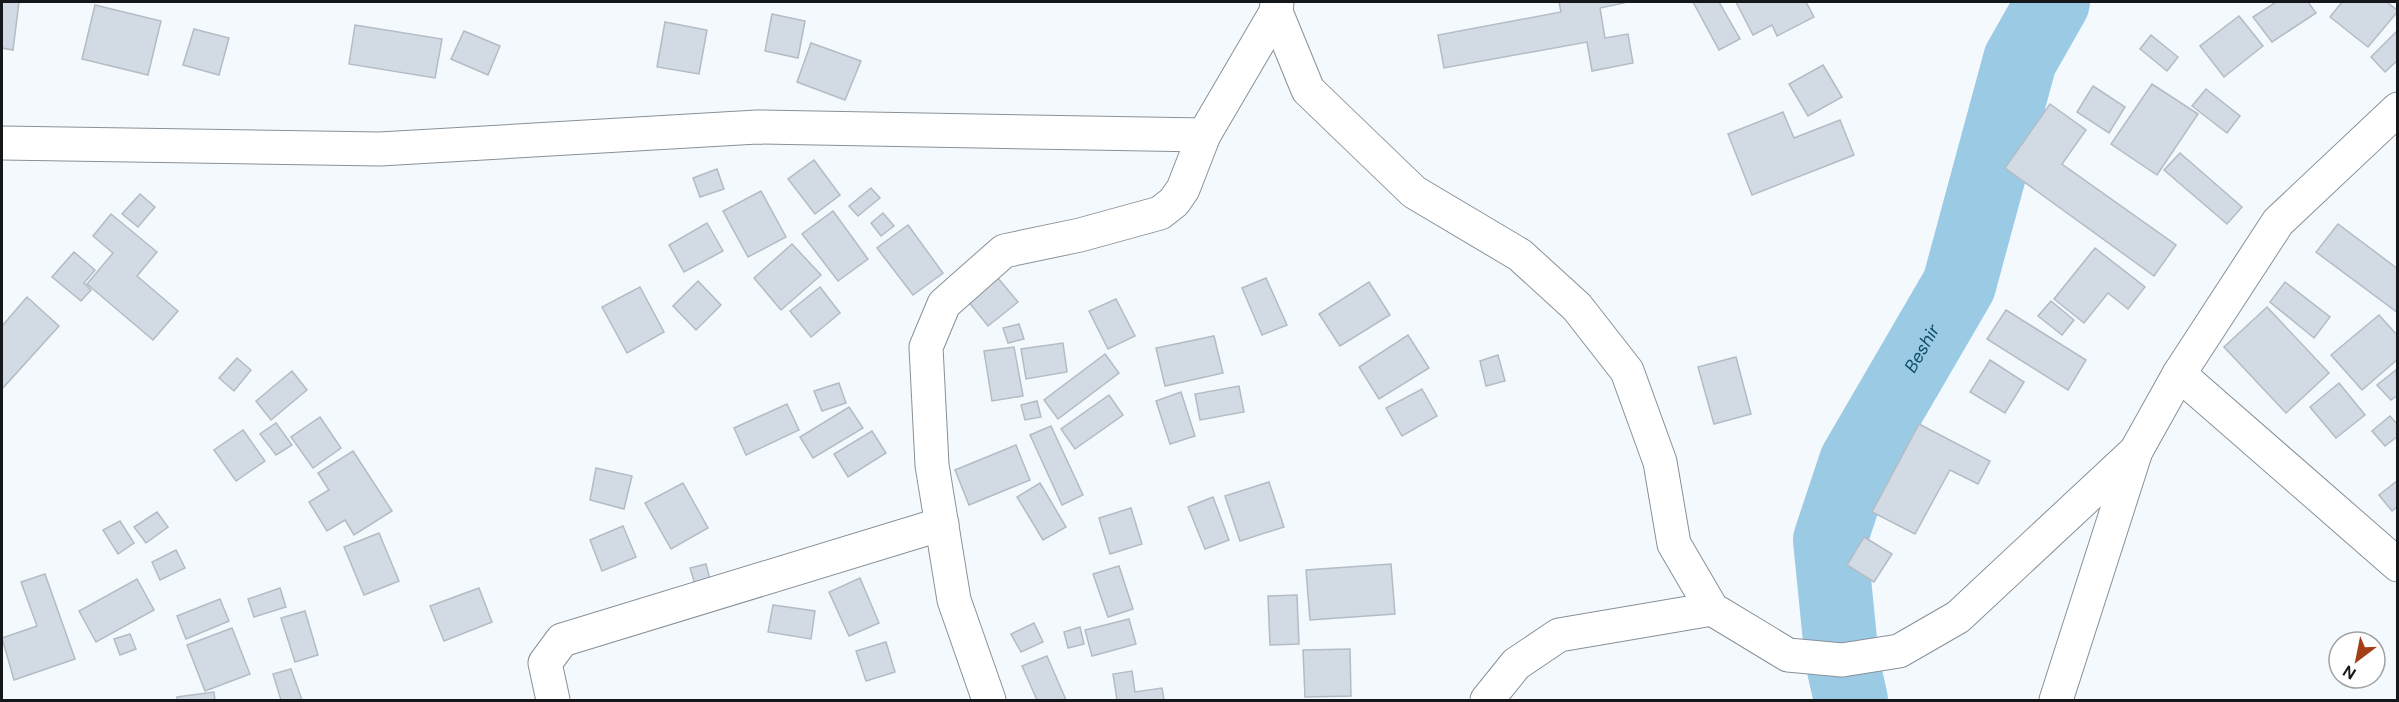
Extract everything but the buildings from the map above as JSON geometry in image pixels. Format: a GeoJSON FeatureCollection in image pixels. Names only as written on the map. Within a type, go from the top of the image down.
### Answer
{"type":"FeatureCollection","features":[{"type":"Feature","properties":{"kind":"street"},"geometry":{"type":"LineString","coordinates":[[989,700],[954,600],[932,465],[926,347],[944,304],[1004,252],[1080,235],[1160,213],[1174,202],[1183,189],[1204,135],[1284,5]]}},
{"type":"Feature","properties":{"kind":"street"},"geometry":{"type":"LineString","coordinates":[[1284,5],[1308,90],[1414,192],[1520,255],[1577,307],[1627,371],[1660,462],[1674,544],[1712,609],[1788,655],[1842,660],[1899,651],[1958,617],[2136,451]]}},
{"type":"Feature","properties":{"kind":"street"},"geometry":{"type":"LineString","coordinates":[[2056,700],[2136,451],[2180,374],[2278,222],[2397,109]]}},
{"type":"Feature","properties":{"kind":"street"},"geometry":{"type":"LineString","coordinates":[[2,143],[380,149],[757,127],[1204,135]]}},
{"type":"Feature","properties":{"kind":"street"},"geometry":{"type":"LineString","coordinates":[[2180,374],[2397,565]]}},
{"type":"Feature","properties":{"kind":"street"},"geometry":{"type":"LineString","coordinates":[[553,700],[545,663],[562,640],[942,524]]}},
{"type":"Feature","properties":{"kind":"street"},"geometry":{"type":"LineString","coordinates":[[1487,700],[1516,664],[1560,635],[1712,609]]}},
{"type":"Feature","properties":{"kind":"waterway","name":"Beshir"},"geometry":{"type":"LineString","coordinates":[[1851,700],[1842,660],[1830,540],[1856,462],[1959,285],[2020,60],[2053,2]]}}]}
